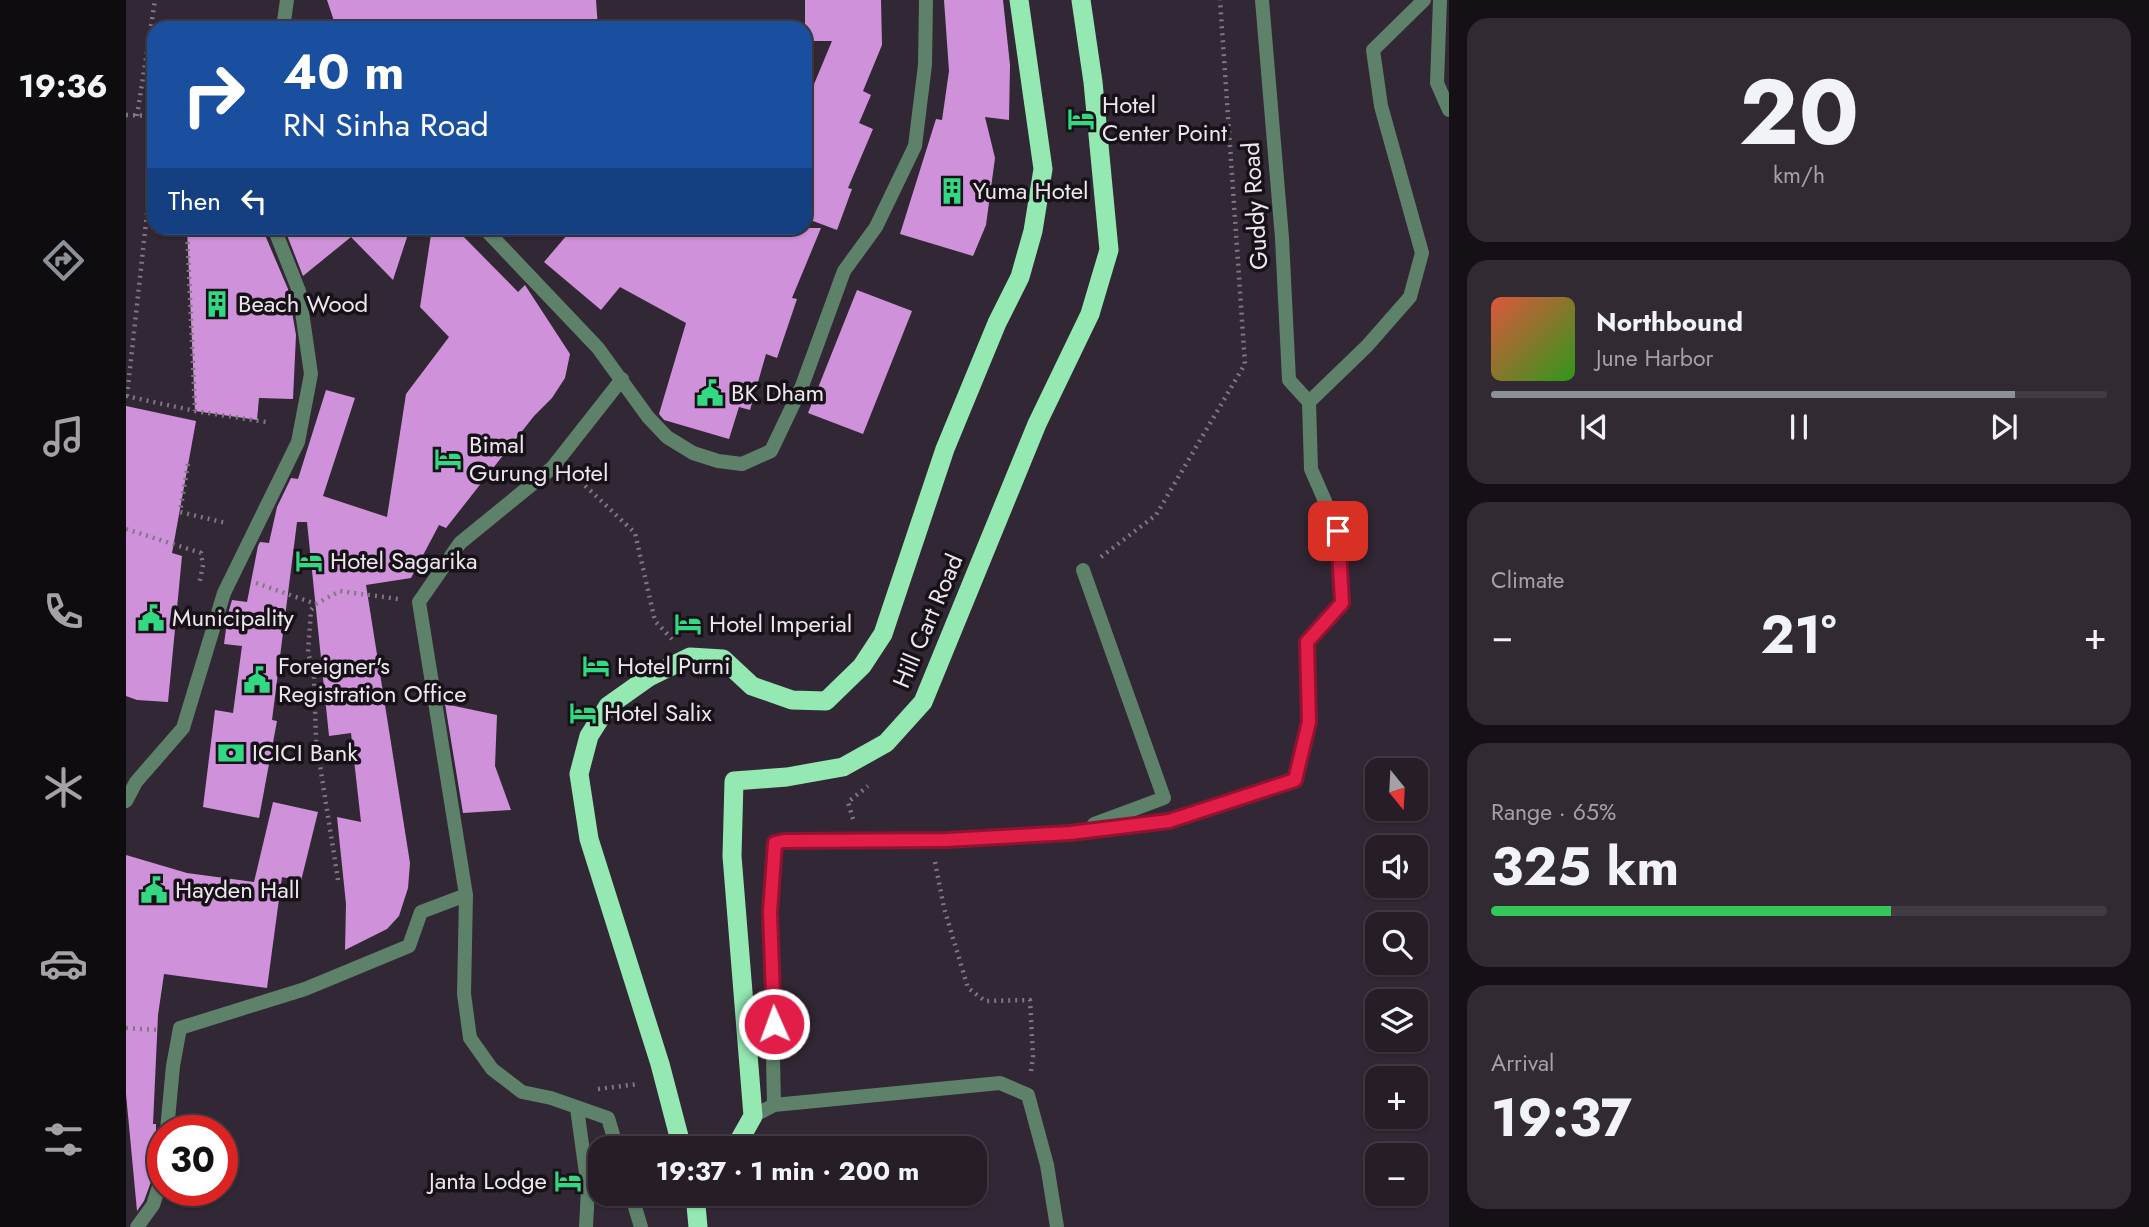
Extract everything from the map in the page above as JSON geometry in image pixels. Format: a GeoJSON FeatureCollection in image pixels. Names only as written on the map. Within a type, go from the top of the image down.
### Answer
{"type":"FeatureCollection","features":[{"type":"Feature","properties":{"kind":"highway"},"geometry":{"type":"LineString","coordinates":[[679,1136],[589,839],[579,774],[589,736],[608,706],[649,677],[690,657],[723,659],[752,686],[792,700],[826,701],[862,666],[883,634],[945,449],[997,323],[1020,277],[1033,231],[1043,169],[1019,0]]}},
{"type":"Feature","properties":{"kind":"highway","name":"Hill Cart Road"},"geometry":{"type":"LineString","coordinates":[[753,1116],[732,856],[734,781],[787,777],[843,766],[886,743],[923,702],[1037,424],[1090,314],[1109,250],[1093,82],[1081,0]]}},
{"type":"Feature","properties":{"kind":"highway"},"geometry":{"type":"LineString","coordinates":[[742,1136],[753,1116]]}},
{"type":"Feature","properties":{"kind":"highway"},"geometry":{"type":"LineString","coordinates":[[695,1206],[698,1227]]}},
{"type":"Feature","properties":{"kind":"street"},"geometry":{"type":"LineString","coordinates":[[284,21],[287,0]]}},
{"type":"Feature","properties":{"kind":"street"},"geometry":{"type":"LineString","coordinates":[[491,235],[598,348],[667,438],[693,453],[718,461],[742,464],[771,451],[802,386],[844,271],[876,227],[915,146],[925,65],[926,0]]}},
{"type":"Feature","properties":{"kind":"street","name":"Guddy Road"},"geometry":{"type":"LineString","coordinates":[[1262,0],[1282,238],[1289,380],[1309,402]]}},
{"type":"Feature","properties":{"kind":"street"},"geometry":{"type":"LineString","coordinates":[[774,1105],[770,912],[775,843],[932,840],[1070,833],[1169,821],[1295,780],[1309,722],[1307,642],[1342,603],[1338,531],[1311,468],[1309,402],[1367,346],[1410,297],[1422,253],[1381,106],[1373,50],[1424,0]]}},
{"type":"Feature","properties":{"kind":"street"},"geometry":{"type":"LineString","coordinates":[[1440,0],[1437,83],[1449,110]]}},
{"type":"Feature","properties":{"kind":"street"},"geometry":{"type":"LineString","coordinates":[[126,801],[136,782],[183,728],[231,577],[298,442],[310,374],[299,291],[277,235]]}},
{"type":"Feature","properties":{"kind":"street"},"geometry":{"type":"LineString","coordinates":[[613,1136],[608,1118],[522,1091],[492,1069],[470,1038],[464,994],[466,895],[419,602],[460,543],[559,461],[622,379]]}},
{"type":"Feature","properties":{"kind":"street"},"geometry":{"type":"LineString","coordinates":[[1070,833],[1164,798],[1083,570]]}},
{"type":"Feature","properties":{"kind":"street"},"geometry":{"type":"LineString","coordinates":[[168,1115],[180,1028],[305,989],[409,946],[421,912],[466,895]]}},
{"type":"Feature","properties":{"kind":"street"},"geometry":{"type":"LineString","coordinates":[[753,1116],[774,1105],[1000,1083],[1028,1095],[1048,1165],[1057,1227]]}},
{"type":"Feature","properties":{"kind":"street"},"geometry":{"type":"LineString","coordinates":[[577,1108],[587,1188],[586,1227]]}},
{"type":"Feature","properties":{"kind":"street"},"geometry":{"type":"LineString","coordinates":[[137,1227],[152,1206]]}},
{"type":"Feature","properties":{"kind":"street"},"geometry":{"type":"LineString","coordinates":[[634,1206],[640,1227]]}},
{"type":"Feature","properties":{"kind":"path"},"geometry":{"type":"LineString","coordinates":[[152,21],[155,0]]}},
{"type":"Feature","properties":{"kind":"path"},"geometry":{"type":"LineString","coordinates":[[1083,570],[1156,515],[1245,364],[1220,0]]}},
{"type":"Feature","properties":{"kind":"path"},"geometry":{"type":"LineString","coordinates":[[137,116],[147,52]]}},
{"type":"Feature","properties":{"kind":"path"},"geometry":{"type":"LineString","coordinates":[[126,115],[147,116]]}},
{"type":"Feature","properties":{"kind":"path"},"geometry":{"type":"LineString","coordinates":[[147,213],[126,396],[195,411],[266,422]]}},
{"type":"Feature","properties":{"kind":"path"},"geometry":{"type":"LineString","coordinates":[[187,235],[195,411]]}},
{"type":"Feature","properties":{"kind":"path"},"geometry":{"type":"LineString","coordinates":[[559,461],[635,533],[655,621],[690,657]]}},
{"type":"Feature","properties":{"kind":"path"},"geometry":{"type":"LineString","coordinates":[[188,464],[180,512],[226,523]]}},
{"type":"Feature","properties":{"kind":"path"},"geometry":{"type":"LineString","coordinates":[[126,529],[201,553]]}},
{"type":"Feature","properties":{"kind":"path"},"geometry":{"type":"LineString","coordinates":[[231,577],[316,604]]}},
{"type":"Feature","properties":{"kind":"path"},"geometry":{"type":"LineString","coordinates":[[338,880],[316,740],[314,676],[307,652],[311,610],[316,604],[340,591],[419,602]]}},
{"type":"Feature","properties":{"kind":"path"},"geometry":{"type":"LineString","coordinates":[[859,840],[848,802],[869,785]]}},
{"type":"Feature","properties":{"kind":"path"},"geometry":{"type":"LineString","coordinates":[[932,840],[944,908],[968,988],[985,1001],[1030,1000],[1033,1057],[1028,1095]]}},
{"type":"Feature","properties":{"kind":"path"},"geometry":{"type":"LineString","coordinates":[[577,1108],[593,1090],[664,1080]]}},
{"type":"Feature","properties":{"kind":"building"},"geometry":{"type":"Polygon","coordinates":[[[327,0],[596,0],[598,21],[334,21],[327,0]]]}},
{"type":"Feature","properties":{"kind":"building"},"geometry":{"type":"Polygon","coordinates":[[[805,0],[881,0],[882,45],[863,91],[871,95],[859,123],[873,129],[848,188],[852,189],[837,230],[812,221],[812,89],[832,41],[812,41],[812,21],[805,21],[805,0]]]}},
{"type":"Feature","properties":{"kind":"building"},"geometry":{"type":"Polygon","coordinates":[[[944,0],[1003,0],[1010,65],[1009,120],[985,117],[995,158],[986,225],[973,256],[900,234],[936,119],[942,120],[949,71],[944,0]]]}},
{"type":"Feature","properties":{"kind":"building"},"geometry":{"type":"Polygon","coordinates":[[[812,228],[821,228],[792,298],[797,299],[777,358],[766,354],[750,410],[739,407],[729,439],[664,420],[659,414],[686,323],[620,287],[601,310],[544,262],[567,235],[812,235],[812,228]]]}},
{"type":"Feature","properties":{"kind":"building"},"geometry":{"type":"Polygon","coordinates":[[[187,235],[265,235],[288,289],[296,335],[293,399],[259,398],[257,420],[195,411],[187,235]]]}},
{"type":"Feature","properties":{"kind":"building"},"geometry":{"type":"Polygon","coordinates":[[[287,235],[408,235],[393,280],[351,237],[303,276],[287,235]]]}},
{"type":"Feature","properties":{"kind":"building"},"geometry":{"type":"Polygon","coordinates":[[[431,235],[462,235],[518,292],[525,285],[570,354],[565,378],[552,398],[534,416],[446,528],[439,525],[411,578],[366,585],[410,863],[408,888],[399,916],[387,929],[345,950],[346,904],[337,817],[361,822],[351,733],[329,736],[307,522],[297,522],[272,720],[277,721],[259,818],[203,807],[215,710],[233,713],[242,646],[224,644],[232,600],[247,602],[258,546],[260,542],[269,543],[277,507],[291,478],[298,479],[326,390],[355,398],[323,496],[387,517],[406,394],[449,337],[420,307],[431,235]]]}},
{"type":"Feature","properties":{"kind":"building"},"geometry":{"type":"Polygon","coordinates":[[[857,290],[912,311],[863,434],[808,413],[857,290]]]}},
{"type":"Feature","properties":{"kind":"building"},"geometry":{"type":"Polygon","coordinates":[[[126,406],[196,421],[172,553],[182,556],[168,702],[137,700],[126,696],[126,406]]]}},
{"type":"Feature","properties":{"kind":"building"},"geometry":{"type":"Polygon","coordinates":[[[445,704],[497,715],[495,766],[511,810],[463,813],[445,704]]]}},
{"type":"Feature","properties":{"kind":"building"},"geometry":{"type":"Polygon","coordinates":[[[273,802],[318,812],[301,881],[282,877],[267,988],[164,974],[158,1015],[153,1115],[147,1115],[147,1193],[137,1211],[126,1094],[126,855],[187,873],[254,882],[273,802]]]}},
{"type":"Feature","properties":{"kind":"place","name":"Hotel Center Point"},"geometry":{"type":"Point","coordinates":[1081,119]}},
{"type":"Feature","properties":{"kind":"place","name":"Yuma Hotel"},"geometry":{"type":"Point","coordinates":[952,191]}},
{"type":"Feature","properties":{"kind":"place","name":"Beach Wood"},"geometry":{"type":"Point","coordinates":[217,304]}},
{"type":"Feature","properties":{"kind":"place","name":"BK Dham"},"geometry":{"type":"Point","coordinates":[710,393]}},
{"type":"Feature","properties":{"kind":"place","name":"Bimal Gurung Hotel"},"geometry":{"type":"Point","coordinates":[448,459]}},
{"type":"Feature","properties":{"kind":"place","name":"Hotel Sagarika"},"geometry":{"type":"Point","coordinates":[309,561]}},
{"type":"Feature","properties":{"kind":"place","name":"Municipality"},"geometry":{"type":"Point","coordinates":[151,618]}},
{"type":"Feature","properties":{"kind":"place","name":"Hotel Imperial"},"geometry":{"type":"Point","coordinates":[688,624]}},
{"type":"Feature","properties":{"kind":"place","name":"Hotel Purni"},"geometry":{"type":"Point","coordinates":[596,666]}},
{"type":"Feature","properties":{"kind":"place","name":"Foreigner's Registration Office"},"geometry":{"type":"Point","coordinates":[257,680]}},
{"type":"Feature","properties":{"kind":"place","name":"Hotel Salix"},"geometry":{"type":"Point","coordinates":[583,713]}},
{"type":"Feature","properties":{"kind":"place","name":"ICICI Bank"},"geometry":{"type":"Point","coordinates":[231,753]}},
{"type":"Feature","properties":{"kind":"place","name":"Hayden Hall"},"geometry":{"type":"Point","coordinates":[154,890]}},
{"type":"Feature","properties":{"kind":"place","name":"Janta Lodge"},"geometry":{"type":"Point","coordinates":[568,1181]}},
{"type":"Feature","properties":{"kind":"route"},"geometry":{"type":"LineString","coordinates":[[774,1024],[770,912],[775,843],[946,840],[1070,833],[1169,821],[1295,780],[1309,722],[1307,642],[1342,603],[1338,531]]}}]}
